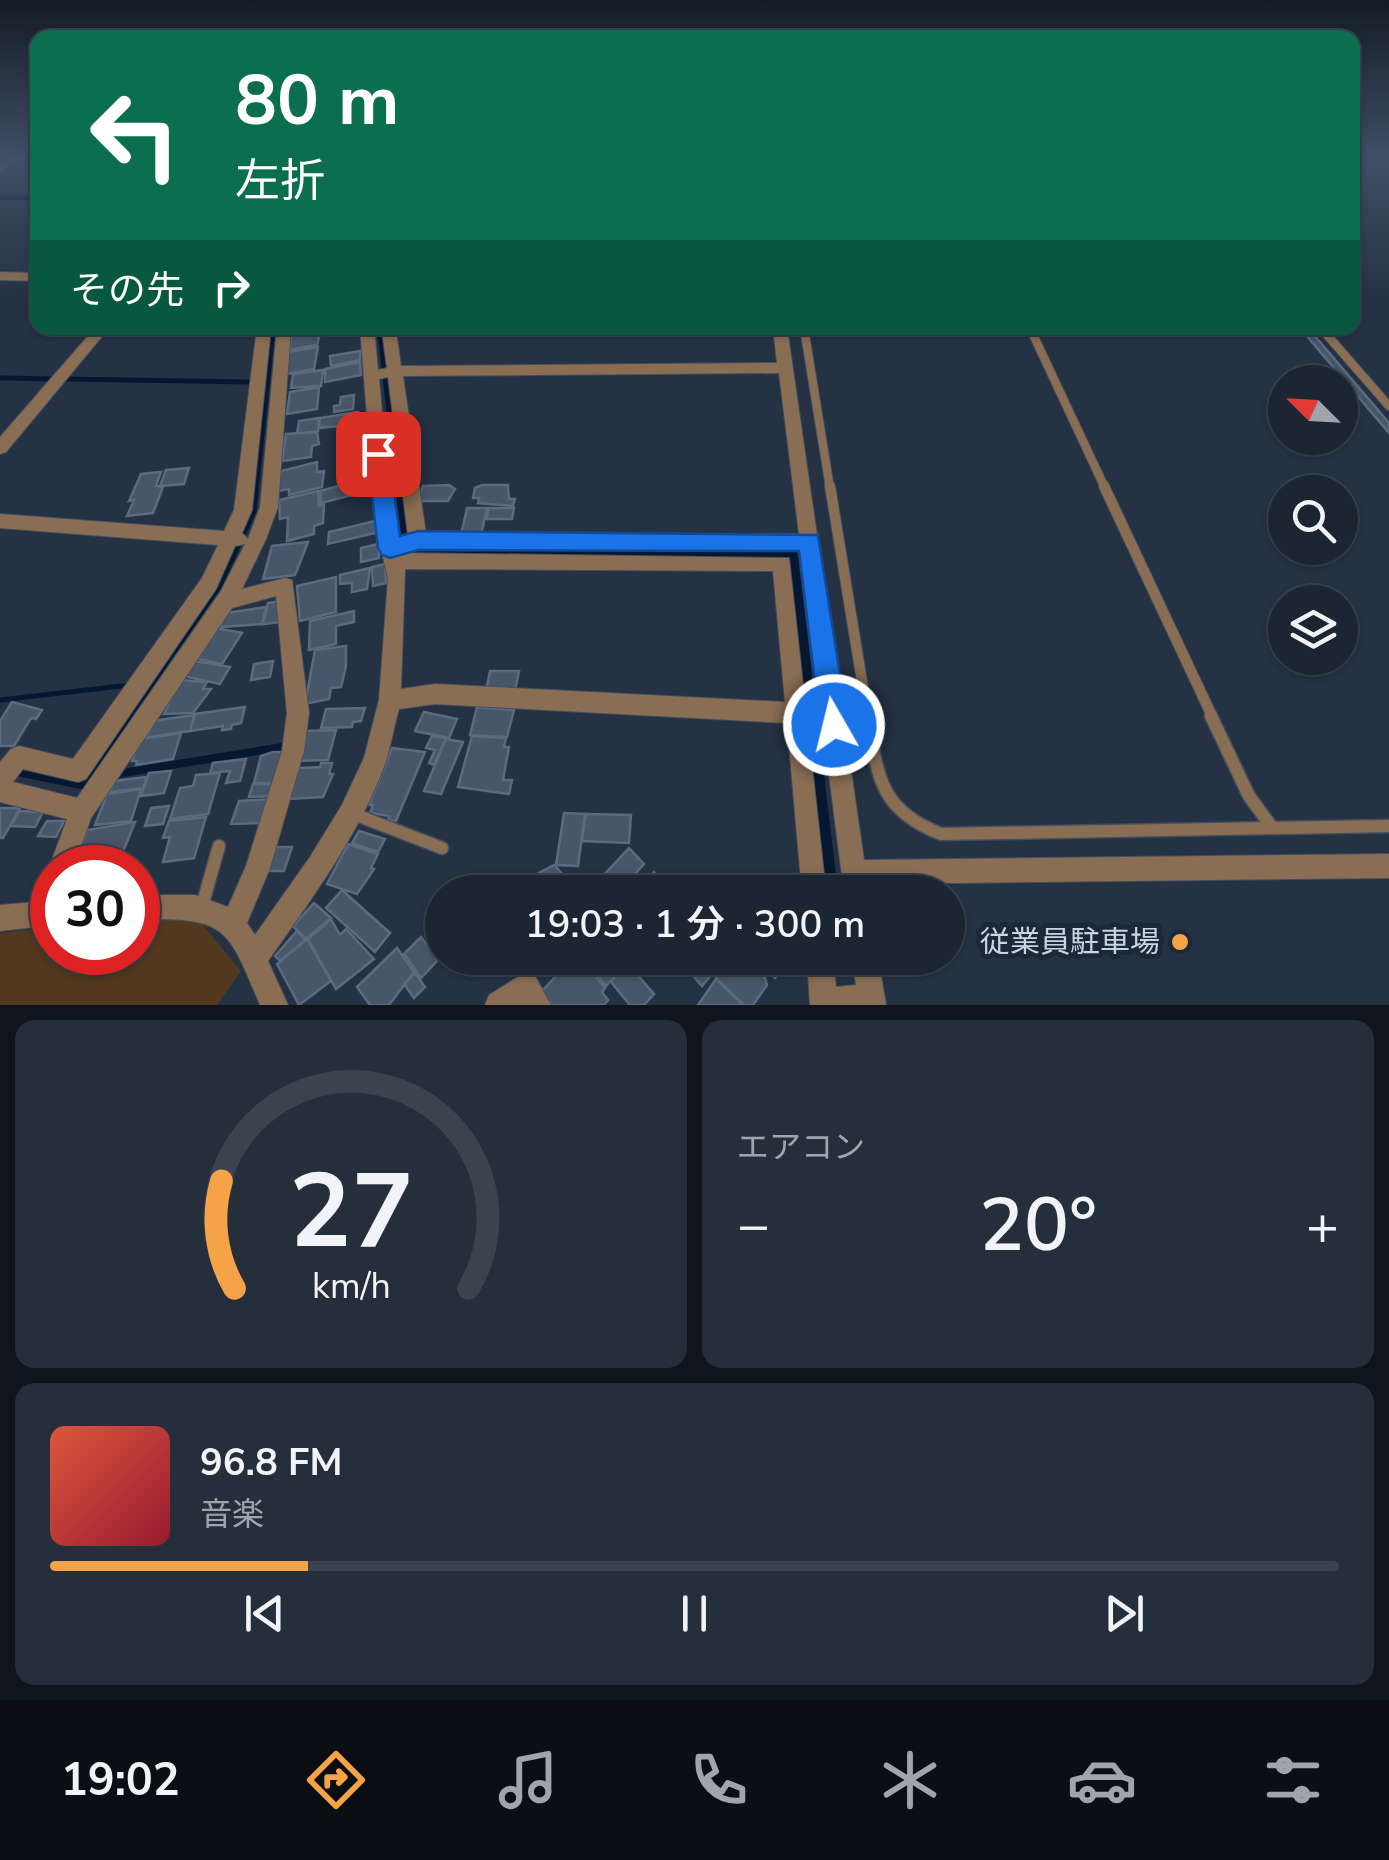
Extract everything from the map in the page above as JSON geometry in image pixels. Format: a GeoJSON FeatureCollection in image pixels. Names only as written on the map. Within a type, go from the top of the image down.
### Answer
{"type":"FeatureCollection","features":[{"type":"Feature","properties":{"kind":"street"},"geometry":{"type":"LineString","coordinates":[[0,276],[30,277]]}},
{"type":"Feature","properties":{"kind":"street"},"geometry":{"type":"LineString","coordinates":[[0,448],[96,335]]}},
{"type":"Feature","properties":{"kind":"street"},"geometry":{"type":"LineString","coordinates":[[70,845],[82,811],[225,601],[243,539],[263,335]]}},
{"type":"Feature","properties":{"kind":"street"},"geometry":{"type":"LineString","coordinates":[[7,772],[20,757],[78,772],[209,584],[269,507],[283,335]]}},
{"type":"Feature","properties":{"kind":"street"},"geometry":{"type":"LineString","coordinates":[[254,959],[319,866],[350,812],[374,760],[390,700],[397,579],[403,548],[383,373],[369,335]]}},
{"type":"Feature","properties":{"kind":"street"},"geometry":{"type":"LineString","coordinates":[[389,335],[383,373],[403,548]]}},
{"type":"Feature","properties":{"kind":"street"},"geometry":{"type":"LineString","coordinates":[[781,335],[854,875]]}},
{"type":"Feature","properties":{"kind":"street"},"geometry":{"type":"LineString","coordinates":[[383,373],[786,368]]}},
{"type":"Feature","properties":{"kind":"street"},"geometry":{"type":"LineString","coordinates":[[0,520],[243,539]]}},
{"type":"Feature","properties":{"kind":"street"},"geometry":{"type":"LineString","coordinates":[[403,548],[810,541]]}},
{"type":"Feature","properties":{"kind":"street"},"geometry":{"type":"LineString","coordinates":[[403,548],[782,563],[812,875]]}},
{"type":"Feature","properties":{"kind":"street"},"geometry":{"type":"LineString","coordinates":[[225,601],[285,586],[298,714],[280,804],[234,924]]}},
{"type":"Feature","properties":{"kind":"street"},"geometry":{"type":"LineString","coordinates":[[390,700],[434,694],[797,713]]}},
{"type":"Feature","properties":{"kind":"street"},"geometry":{"type":"LineString","coordinates":[[0,790],[82,811]]}},
{"type":"Feature","properties":{"kind":"street"},"geometry":{"type":"LineString","coordinates":[[965,879],[1389,866]]}},
{"type":"Feature","properties":{"kind":"street"},"geometry":{"type":"LineString","coordinates":[[160,907],[202,906],[234,924],[274,1005]]}},
{"type":"Feature","properties":{"kind":"street"},"geometry":{"type":"LineString","coordinates":[[0,918],[30,911]]}},
{"type":"Feature","properties":{"kind":"street"},"geometry":{"type":"LineString","coordinates":[[822,975],[826,1002],[868,1000],[866,975]]}},
{"type":"Feature","properties":{"kind":"street"},"geometry":{"type":"LineString","coordinates":[[500,1005],[526,985],[536,1005]]}},
{"type":"Feature","properties":{"kind":"lane"},"geometry":{"type":"LineString","coordinates":[[805,335],[878,779],[887,798],[902,814],[941,834],[1389,826]]}},
{"type":"Feature","properties":{"kind":"lane"},"geometry":{"type":"LineString","coordinates":[[1033,335],[1249,796],[1272,826]]}},
{"type":"Feature","properties":{"kind":"lane"},"geometry":{"type":"LineString","coordinates":[[1328,335],[1389,406]]}},
{"type":"Feature","properties":{"kind":"lane"},"geometry":{"type":"LineString","coordinates":[[350,812],[442,848]]}},
{"type":"Feature","properties":{"kind":"lane"},"geometry":{"type":"LineString","coordinates":[[202,906],[220,846]]}},
{"type":"Feature","properties":{"kind":"shaded area"},"geometry":{"type":"Polygon","coordinates":[[[176,915],[202,924],[241,971],[217,1005],[0,1005],[0,933],[30,930],[30,975],[160,975],[160,917],[176,915]]]}},
{"type":"Feature","properties":{"kind":"water"},"geometry":{"type":"Polygon","coordinates":[[[378,335],[385,335],[412,549],[797,548],[836,875],[824,875],[789,557],[403,557],[378,335]]]}},
{"type":"Feature","properties":{"kind":"building"},"geometry":{"type":"Polygon","coordinates":[[[292,335],[320,335],[317,345],[289,350],[292,335]]]}},
{"type":"Feature","properties":{"kind":"building"},"geometry":{"type":"Polygon","coordinates":[[[1306,335],[1314,335],[1340,365],[1331,365],[1306,335]]]}},
{"type":"Feature","properties":{"kind":"building"},"geometry":{"type":"Polygon","coordinates":[[[318,347],[314,369],[287,374],[288,352],[318,347]]]}},
{"type":"Feature","properties":{"kind":"building"},"geometry":{"type":"Polygon","coordinates":[[[360,351],[360,360],[331,366],[330,356],[360,351]]]}},
{"type":"Feature","properties":{"kind":"building"},"geometry":{"type":"Polygon","coordinates":[[[360,362],[361,375],[325,382],[325,369],[360,362]]]}},
{"type":"Feature","properties":{"kind":"building"},"geometry":{"type":"Polygon","coordinates":[[[323,370],[321,386],[291,388],[293,374],[323,370]]]}},
{"type":"Feature","properties":{"kind":"building"},"geometry":{"type":"Polygon","coordinates":[[[319,387],[317,409],[287,414],[290,392],[319,387]]]}},
{"type":"Feature","properties":{"kind":"building"},"geometry":{"type":"Polygon","coordinates":[[[1358,387],[1389,423],[1389,433],[1358,396],[1358,387]]]}},
{"type":"Feature","properties":{"kind":"building"},"geometry":{"type":"Polygon","coordinates":[[[354,395],[353,409],[334,412],[341,397],[354,395]]]}},
{"type":"Feature","properties":{"kind":"building"},"geometry":{"type":"Polygon","coordinates":[[[358,412],[358,424],[319,428],[320,418],[358,412]]]}},
{"type":"Feature","properties":{"kind":"building"},"geometry":{"type":"Polygon","coordinates":[[[319,418],[318,431],[297,435],[299,421],[319,418]]]}},
{"type":"Feature","properties":{"kind":"building"},"geometry":{"type":"Polygon","coordinates":[[[317,432],[319,444],[312,446],[311,457],[282,461],[286,434],[317,432]]]}},
{"type":"Feature","properties":{"kind":"building"},"geometry":{"type":"Polygon","coordinates":[[[371,452],[371,463],[346,468],[346,457],[371,452]]]}},
{"type":"Feature","properties":{"kind":"building"},"geometry":{"type":"Polygon","coordinates":[[[317,462],[317,472],[324,471],[322,487],[289,495],[289,489],[278,491],[281,471],[317,462]]]}},
{"type":"Feature","properties":{"kind":"building"},"geometry":{"type":"Polygon","coordinates":[[[189,468],[184,484],[160,486],[166,470],[189,468]]]}},
{"type":"Feature","properties":{"kind":"building"},"geometry":{"type":"Polygon","coordinates":[[[161,472],[156,486],[163,487],[153,513],[127,516],[141,474],[161,472]]]}},
{"type":"Feature","properties":{"kind":"building"},"geometry":{"type":"Polygon","coordinates":[[[350,483],[352,495],[321,503],[320,491],[350,483]]]}},
{"type":"Feature","properties":{"kind":"building"},"geometry":{"type":"Polygon","coordinates":[[[449,485],[455,489],[448,501],[418,501],[423,486],[449,485]]]}},
{"type":"Feature","properties":{"kind":"building"},"geometry":{"type":"Polygon","coordinates":[[[508,485],[509,499],[515,499],[513,506],[478,503],[479,498],[473,498],[475,488],[508,485]]]}},
{"type":"Feature","properties":{"kind":"building"},"geometry":{"type":"Polygon","coordinates":[[[318,491],[319,506],[324,504],[323,523],[314,526],[314,534],[287,541],[288,517],[280,519],[279,500],[318,491]]]}},
{"type":"Feature","properties":{"kind":"building"},"geometry":{"type":"Polygon","coordinates":[[[467,508],[487,508],[481,535],[461,535],[467,508]]]}},
{"type":"Feature","properties":{"kind":"building"},"geometry":{"type":"Polygon","coordinates":[[[489,508],[514,508],[512,519],[486,519],[489,508]]]}},
{"type":"Feature","properties":{"kind":"building"},"geometry":{"type":"Polygon","coordinates":[[[375,521],[375,533],[328,544],[329,532],[375,521]]]}},
{"type":"Feature","properties":{"kind":"building"},"geometry":{"type":"Polygon","coordinates":[[[308,542],[295,575],[263,579],[272,546],[308,542]]]}},
{"type":"Feature","properties":{"kind":"building"},"geometry":{"type":"Polygon","coordinates":[[[378,544],[379,558],[361,562],[361,548],[378,544]]]}},
{"type":"Feature","properties":{"kind":"building"},"geometry":{"type":"Polygon","coordinates":[[[385,564],[386,583],[373,586],[372,567],[385,564]]]}},
{"type":"Feature","properties":{"kind":"building"},"geometry":{"type":"Polygon","coordinates":[[[370,568],[367,589],[352,592],[352,583],[340,584],[340,575],[370,568]]]}},
{"type":"Feature","properties":{"kind":"building"},"geometry":{"type":"Polygon","coordinates":[[[336,577],[336,612],[300,621],[297,586],[336,577]]]}},
{"type":"Feature","properties":{"kind":"building"},"geometry":{"type":"Polygon","coordinates":[[[285,601],[280,622],[263,624],[268,603],[285,601]]]}},
{"type":"Feature","properties":{"kind":"building"},"geometry":{"type":"Polygon","coordinates":[[[266,607],[262,624],[220,627],[227,613],[266,607]]]}},
{"type":"Feature","properties":{"kind":"building"},"geometry":{"type":"Polygon","coordinates":[[[354,611],[354,622],[336,626],[336,644],[309,650],[310,621],[354,611]]]}},
{"type":"Feature","properties":{"kind":"building"},"geometry":{"type":"Polygon","coordinates":[[[216,628],[242,633],[222,664],[198,659],[216,628]]]}},
{"type":"Feature","properties":{"kind":"building"},"geometry":{"type":"Polygon","coordinates":[[[346,646],[341,687],[331,688],[329,699],[305,704],[315,650],[346,646]]]}},
{"type":"Feature","properties":{"kind":"building"},"geometry":{"type":"Polygon","coordinates":[[[194,661],[230,667],[220,684],[183,676],[194,661]]]}},
{"type":"Feature","properties":{"kind":"building"},"geometry":{"type":"Polygon","coordinates":[[[273,661],[270,677],[251,680],[254,664],[273,661]]]}},
{"type":"Feature","properties":{"kind":"building"},"geometry":{"type":"Polygon","coordinates":[[[490,671],[519,671],[515,691],[486,690],[490,671]]]}},
{"type":"Feature","properties":{"kind":"building"},"geometry":{"type":"Polygon","coordinates":[[[180,680],[207,682],[203,689],[211,689],[193,713],[164,714],[180,680]]]}},
{"type":"Feature","properties":{"kind":"building"},"geometry":{"type":"Polygon","coordinates":[[[12,702],[42,710],[36,719],[31,718],[14,746],[0,746],[0,721],[12,702]]]}},
{"type":"Feature","properties":{"kind":"building"},"geometry":{"type":"Polygon","coordinates":[[[245,707],[241,723],[231,729],[222,730],[223,726],[190,731],[195,714],[245,707]]]}},
{"type":"Feature","properties":{"kind":"building"},"geometry":{"type":"Polygon","coordinates":[[[477,707],[514,710],[507,737],[470,735],[477,707]]]}},
{"type":"Feature","properties":{"kind":"building"},"geometry":{"type":"Polygon","coordinates":[[[365,708],[361,721],[353,722],[352,727],[321,728],[326,709],[365,708]]]}},
{"type":"Feature","properties":{"kind":"building"},"geometry":{"type":"Polygon","coordinates":[[[424,712],[457,719],[449,738],[415,731],[424,712]]]}},
{"type":"Feature","properties":{"kind":"building"},"geometry":{"type":"Polygon","coordinates":[[[194,715],[190,731],[143,738],[153,721],[194,715]]]}},
{"type":"Feature","properties":{"kind":"building"},"geometry":{"type":"Polygon","coordinates":[[[336,730],[328,760],[297,761],[306,731],[336,730]]]}},
{"type":"Feature","properties":{"kind":"building"},"geometry":{"type":"Polygon","coordinates":[[[181,733],[173,759],[136,765],[137,761],[132,761],[140,739],[181,733]]]}},
{"type":"Feature","properties":{"kind":"building"},"geometry":{"type":"Polygon","coordinates":[[[432,736],[446,738],[434,765],[429,763],[435,750],[426,748],[432,736]]]}},
{"type":"Feature","properties":{"kind":"building"},"geometry":{"type":"Polygon","coordinates":[[[472,736],[506,738],[504,747],[509,747],[503,780],[512,780],[509,794],[458,787],[472,736]]]}},
{"type":"Feature","properties":{"kind":"building"},"geometry":{"type":"Polygon","coordinates":[[[446,739],[463,742],[441,794],[424,791],[446,739]]]}},
{"type":"Feature","properties":{"kind":"building"},"geometry":{"type":"Polygon","coordinates":[[[392,748],[425,752],[396,821],[370,813],[373,805],[369,805],[392,748]]]}},
{"type":"Feature","properties":{"kind":"building"},"geometry":{"type":"Polygon","coordinates":[[[288,752],[278,783],[254,783],[261,756],[288,752]]]}},
{"type":"Feature","properties":{"kind":"building"},"geometry":{"type":"Polygon","coordinates":[[[246,759],[240,781],[226,783],[230,771],[210,773],[213,763],[246,759]]]}},
{"type":"Feature","properties":{"kind":"building"},"geometry":{"type":"Polygon","coordinates":[[[321,763],[332,763],[329,774],[333,774],[323,797],[289,799],[298,768],[320,767],[321,763]]]}},
{"type":"Feature","properties":{"kind":"building"},"geometry":{"type":"Polygon","coordinates":[[[171,771],[164,793],[141,796],[149,773],[171,771]]]}},
{"type":"Feature","properties":{"kind":"building"},"geometry":{"type":"Polygon","coordinates":[[[220,773],[208,814],[170,819],[180,788],[193,786],[196,775],[220,773]]]}},
{"type":"Feature","properties":{"kind":"building"},"geometry":{"type":"Polygon","coordinates":[[[147,777],[143,788],[110,792],[114,781],[147,777]]]}},
{"type":"Feature","properties":{"kind":"building"},"geometry":{"type":"Polygon","coordinates":[[[253,784],[279,784],[275,796],[249,797],[253,784]]]}},
{"type":"Feature","properties":{"kind":"building"},"geometry":{"type":"Polygon","coordinates":[[[141,789],[131,821],[95,825],[107,794],[141,789]]]}},
{"type":"Feature","properties":{"kind":"building"},"geometry":{"type":"Polygon","coordinates":[[[274,799],[266,823],[231,824],[239,801],[274,799]]]}},
{"type":"Feature","properties":{"kind":"building"},"geometry":{"type":"Polygon","coordinates":[[[169,806],[163,824],[145,826],[151,808],[169,806]]]}},
{"type":"Feature","properties":{"kind":"building"},"geometry":{"type":"Polygon","coordinates":[[[0,808],[20,808],[3,838],[0,838],[0,808]]]}},
{"type":"Feature","properties":{"kind":"building"},"geometry":{"type":"Polygon","coordinates":[[[19,811],[43,812],[35,827],[11,826],[19,811]]]}},
{"type":"Feature","properties":{"kind":"building"},"geometry":{"type":"Polygon","coordinates":[[[564,813],[585,814],[578,866],[556,865],[564,813]]]}},
{"type":"Feature","properties":{"kind":"building"},"geometry":{"type":"Polygon","coordinates":[[[586,814],[631,815],[629,843],[582,841],[586,814]]]}},
{"type":"Feature","properties":{"kind":"building"},"geometry":{"type":"Polygon","coordinates":[[[206,817],[194,858],[163,862],[170,837],[163,838],[169,821],[206,817]]]}},
{"type":"Feature","properties":{"kind":"building"},"geometry":{"type":"Polygon","coordinates":[[[47,821],[64,821],[56,837],[38,836],[47,821]]]}},
{"type":"Feature","properties":{"kind":"building"},"geometry":{"type":"Polygon","coordinates":[[[135,822],[126,845],[82,845],[87,830],[135,822]]]}},
{"type":"Feature","properties":{"kind":"building"},"geometry":{"type":"Polygon","coordinates":[[[359,831],[385,839],[378,852],[352,843],[359,831]]]}},
{"type":"Feature","properties":{"kind":"building"},"geometry":{"type":"Polygon","coordinates":[[[348,844],[378,854],[371,868],[374,869],[357,894],[327,884],[348,844]]]}},
{"type":"Feature","properties":{"kind":"building"},"geometry":{"type":"Polygon","coordinates":[[[273,847],[292,847],[284,871],[265,871],[273,847]]]}},
{"type":"Feature","properties":{"kind":"building"},"geometry":{"type":"Polygon","coordinates":[[[629,848],[644,864],[634,875],[604,875],[629,848]]]}},
{"type":"Feature","properties":{"kind":"building"},"geometry":{"type":"Polygon","coordinates":[[[554,865],[563,875],[536,875],[554,865]]]}},
{"type":"Feature","properties":{"kind":"building"},"geometry":{"type":"Polygon","coordinates":[[[342,890],[390,933],[375,952],[326,908],[342,890]]]}},
{"type":"Feature","properties":{"kind":"building"},"geometry":{"type":"Polygon","coordinates":[[[314,903],[331,918],[306,939],[293,926],[314,903]]]}},
{"type":"Feature","properties":{"kind":"building"},"geometry":{"type":"Polygon","coordinates":[[[331,919],[340,935],[346,929],[374,959],[336,989],[308,939],[331,919]]]}},
{"type":"Feature","properties":{"kind":"building"},"geometry":{"type":"Polygon","coordinates":[[[297,931],[305,940],[280,961],[275,956],[297,931]]]}},
{"type":"Feature","properties":{"kind":"building"},"geometry":{"type":"Polygon","coordinates":[[[421,937],[425,942],[425,974],[421,978],[404,954],[421,937]]]}},
{"type":"Feature","properties":{"kind":"building"},"geometry":{"type":"Polygon","coordinates":[[[307,939],[331,981],[299,1005],[277,964],[307,939]]]}},
{"type":"Feature","properties":{"kind":"building"},"geometry":{"type":"Polygon","coordinates":[[[397,948],[414,972],[389,1005],[370,1005],[357,987],[397,948]]]}},
{"type":"Feature","properties":{"kind":"building"},"geometry":{"type":"Polygon","coordinates":[[[415,973],[425,987],[414,998],[404,984],[415,973]]]}},
{"type":"Feature","properties":{"kind":"building"},"geometry":{"type":"Polygon","coordinates":[[[557,975],[594,975],[605,988],[602,992],[608,1000],[604,1005],[552,1005],[541,992],[557,975]]]}},
{"type":"Feature","properties":{"kind":"building"},"geometry":{"type":"Polygon","coordinates":[[[597,975],[616,975],[606,986],[597,975]]]}},
{"type":"Feature","properties":{"kind":"building"},"geometry":{"type":"Polygon","coordinates":[[[617,975],[637,975],[654,994],[644,1005],[630,1005],[611,982],[617,975]]]}},
{"type":"Feature","properties":{"kind":"building"},"geometry":{"type":"Polygon","coordinates":[[[692,975],[711,975],[702,986],[692,975]]]}},
{"type":"Feature","properties":{"kind":"building"},"geometry":{"type":"Polygon","coordinates":[[[762,975],[767,985],[753,1005],[744,1005],[716,978],[762,975]]]}},
{"type":"Feature","properties":{"kind":"building"},"geometry":{"type":"Polygon","coordinates":[[[716,979],[743,1005],[698,1005],[716,979]]]}},
{"type":"Feature","properties":{"kind":"waterway"},"geometry":{"type":"LineString","coordinates":[[128,718],[220,585],[254,511],[272,335]]}},
{"type":"Feature","properties":{"kind":"waterway"},"geometry":{"type":"LineString","coordinates":[[0,378],[54,379]]}},
{"type":"Feature","properties":{"kind":"waterway"},"geometry":{"type":"LineString","coordinates":[[63,379],[252,382]]}},
{"type":"Feature","properties":{"kind":"waterway"},"geometry":{"type":"LineString","coordinates":[[0,700],[130,685]]}},
{"type":"Feature","properties":{"kind":"waterway"},"geometry":{"type":"LineString","coordinates":[[17,772],[81,785],[129,716]]}},
{"type":"Feature","properties":{"kind":"waterway"},"geometry":{"type":"LineString","coordinates":[[117,774],[282,747]]}},
{"type":"Feature","properties":{"kind":"place","name":"従業員駐車場"},"geometry":{"type":"Point","coordinates":[1180,942]}},
{"type":"Feature","properties":{"kind":"route"},"geometry":{"type":"LineString","coordinates":[[378,454],[390,548],[418,541],[810,541],[834,725]]}}]}
